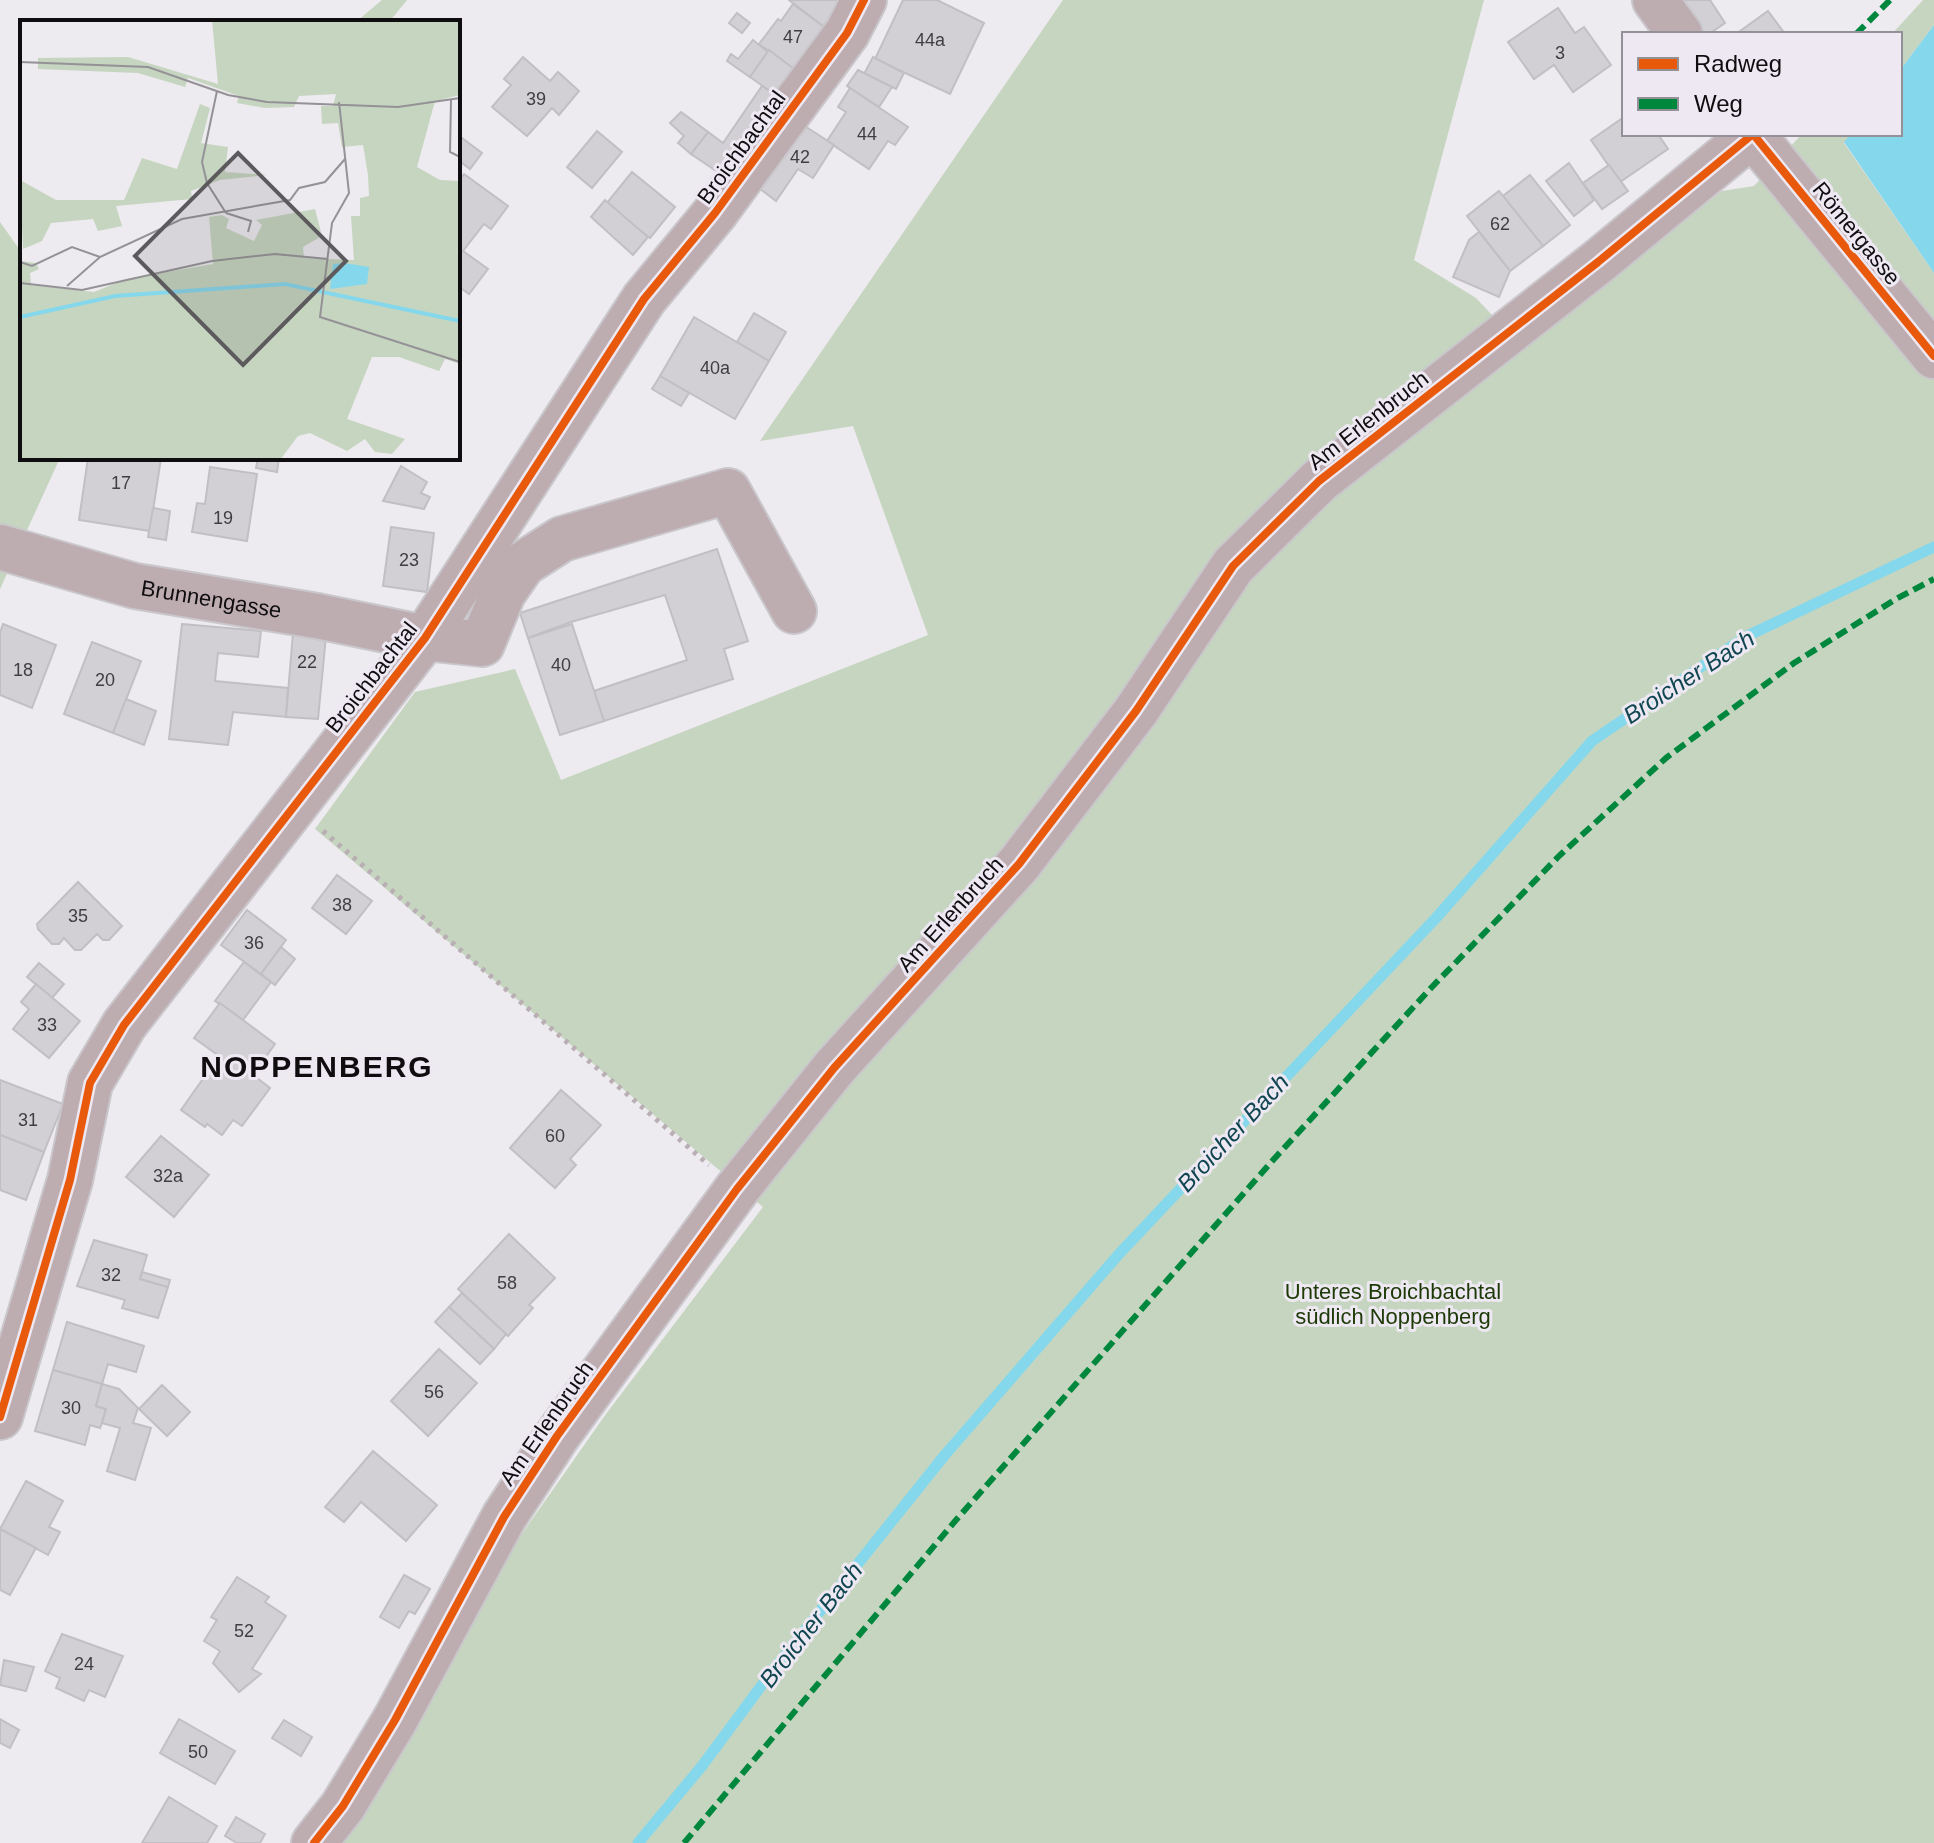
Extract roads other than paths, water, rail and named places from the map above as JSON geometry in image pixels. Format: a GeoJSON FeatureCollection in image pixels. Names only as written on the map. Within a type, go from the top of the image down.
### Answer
{"type":"FeatureCollection","features":[{"type":"Feature","properties":{"kind":"street","name":"Broichbachtal"},"geometry":{"type":"LineString","coordinates":[[0,1417],[70,1180],[90,1083],[124,1025],[425,638],[644,299],[724,201],[847,33],[864,0]]}},
{"type":"Feature","properties":{"kind":"street"},"geometry":{"type":"LineString","coordinates":[[1655,0],[1679,32]]}},
{"type":"Feature","properties":{"kind":"street","name":"Am Erlenbruch"},"geometry":{"type":"LineString","coordinates":[[314,1843],[343,1806],[395,1720],[504,1517],[557,1436],[737,1189],[834,1068],[1019,864],[1136,711],[1244,555],[1319,481],[1610,252],[1750,136]]}},
{"type":"Feature","properties":{"kind":"street","name":"Römergasse"},"geometry":{"type":"LineString","coordinates":[[1754,136],[1934,356]]}},
{"type":"Feature","properties":{"kind":"street","name":"Brunnengasse"},"geometry":{"type":"LineString","coordinates":[[0,547],[135,586],[317,616],[425,638],[482,644],[503,593],[523,564],[562,539],[728,491],[794,611]]}},
{"type":"Feature","properties":{"kind":"water"},"geometry":{"type":"Polygon","coordinates":[[[1934,25],[1934,273],[1844,142],[1849,136],[1902,136],[1902,67],[1934,25]]]}},
{"type":"Feature","properties":{"kind":"waterway","name":"Broicher Bach"},"geometry":{"type":"LineString","coordinates":[[638,1843],[702,1766],[773,1670],[944,1456],[1119,1254],[1436,918],[1592,741],[1745,637],[1934,547]]}},
{"type":"Feature","properties":{"kind":"district","name":"NOPPENBERG"},"geometry":{"type":"Point","coordinates":[317,1067]}},
{"type":"Feature","properties":{"kind":"park label","name":"Unteres Broichbachtal südlich Noppenberg"},"geometry":{"type":"Point","coordinates":[1393,1304]}}]}
